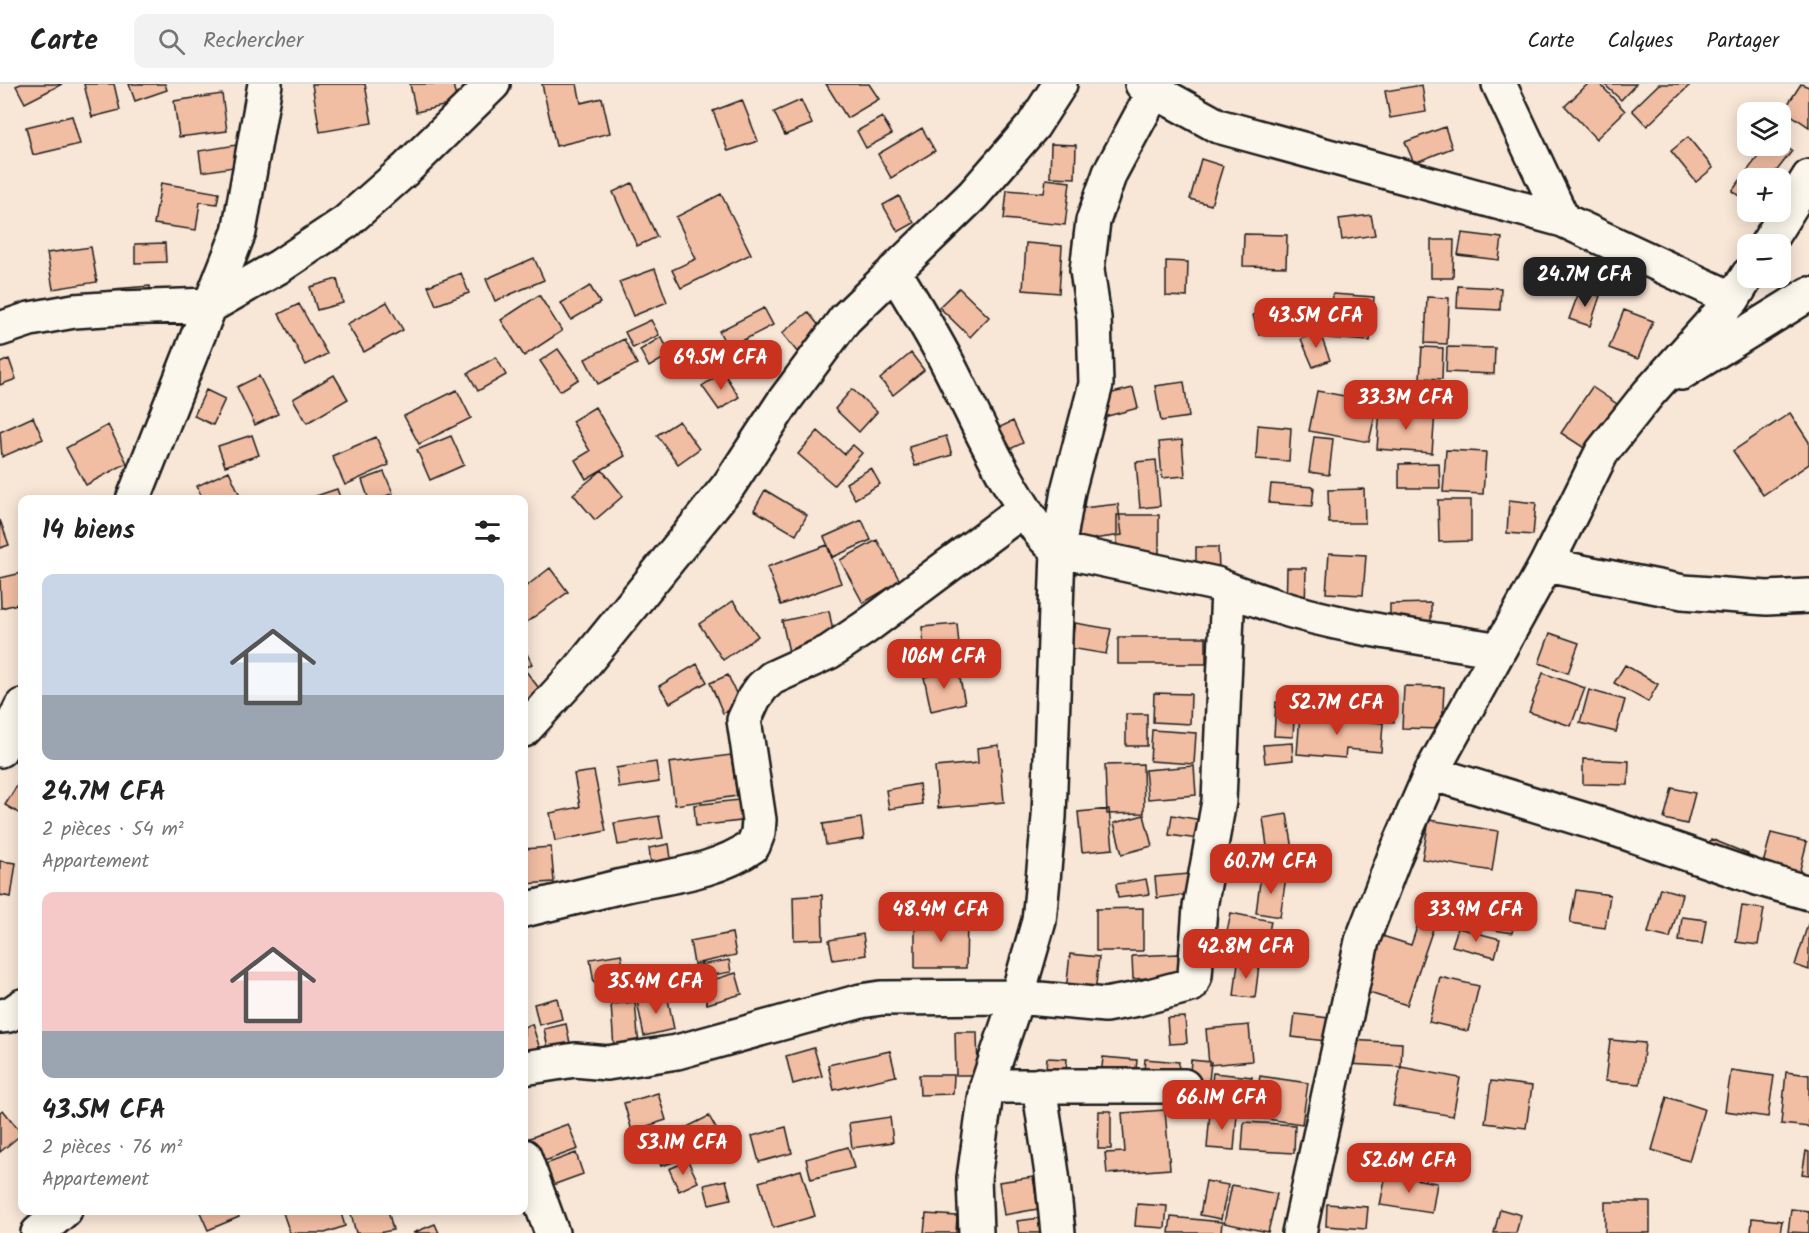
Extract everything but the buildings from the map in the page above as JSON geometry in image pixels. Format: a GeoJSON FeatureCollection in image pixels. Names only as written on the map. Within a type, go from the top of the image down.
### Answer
{"type":"FeatureCollection","features":[{"type":"Feature","properties":{"kind":"street"},"geometry":{"type":"LineString","coordinates":[[135,495],[239,232],[265,84]]}},
{"type":"Feature","properties":{"kind":"street"},"geometry":{"type":"LineString","coordinates":[[0,329],[30,319],[74,311],[212,305],[280,266],[346,222],[405,170],[493,84]]}},
{"type":"Feature","properties":{"kind":"street"},"geometry":{"type":"LineString","coordinates":[[528,726],[580,669],[723,493],[784,401],[845,319],[973,195],[1033,126],[1060,84]]}},
{"type":"Feature","properties":{"kind":"street"},"geometry":{"type":"LineString","coordinates":[[1499,84],[1563,220]]}},
{"type":"Feature","properties":{"kind":"street"},"geometry":{"type":"LineString","coordinates":[[976,1233],[974,1178],[987,1086],[1017,997],[1039,921],[1047,840],[1058,550],[1068,491],[1096,384],[1094,318],[1087,270],[1093,221],[1110,173],[1151,86],[1218,126],[1563,220],[1737,286]]}},
{"type":"Feature","properties":{"kind":"street"},"geometry":{"type":"LineString","coordinates":[[1773,234],[1809,177]]}},
{"type":"Feature","properties":{"kind":"street"},"geometry":{"type":"LineString","coordinates":[[894,271],[927,325],[999,468],[1042,536],[1058,550],[1216,584],[1304,615],[1359,628],[1499,650]]}},
{"type":"Feature","properties":{"kind":"street"},"geometry":{"type":"LineString","coordinates":[[1299,1233],[1362,941],[1394,858],[1431,773],[1546,565],[1602,452],[1648,394],[1739,288]]}},
{"type":"Feature","properties":{"kind":"street"},"geometry":{"type":"LineString","coordinates":[[1648,394],[1809,294]]}},
{"type":"Feature","properties":{"kind":"street"},"geometry":{"type":"LineString","coordinates":[[528,909],[724,863],[753,846],[758,833],[759,820],[744,720],[762,687],[772,678],[829,652],[866,627],[1024,509]]}},
{"type":"Feature","properties":{"kind":"street"},"geometry":{"type":"LineString","coordinates":[[1546,565],[1683,592],[1767,597],[1809,596]]}},
{"type":"Feature","properties":{"kind":"street"},"geometry":{"type":"LineString","coordinates":[[528,1067],[575,1060],[607,1063],[677,1052],[861,1001],[881,998],[1017,997],[1105,1005],[1186,988],[1194,982],[1200,907],[1219,801],[1228,590]]}},
{"type":"Feature","properties":{"kind":"street"},"geometry":{"type":"LineString","coordinates":[[0,750],[18,714]]}},
{"type":"Feature","properties":{"kind":"street"},"geometry":{"type":"LineString","coordinates":[[1431,773],[1618,830],[1760,879],[1809,893]]}},
{"type":"Feature","properties":{"kind":"street"},"geometry":{"type":"LineString","coordinates":[[0,1016],[9,1016],[18,1009]]}},
{"type":"Feature","properties":{"kind":"street"},"geometry":{"type":"LineString","coordinates":[[1039,1085],[1058,1233]]}},
{"type":"Feature","properties":{"kind":"street"},"geometry":{"type":"LineString","coordinates":[[987,1086],[1184,1086]]}},
{"type":"Feature","properties":{"kind":"street"},"geometry":{"type":"LineString","coordinates":[[528,1167],[552,1233]]}},
{"type":"Feature","properties":{"kind":"street"},"geometry":{"type":"LineString","coordinates":[[38,1233],[59,1215]]}}]}
